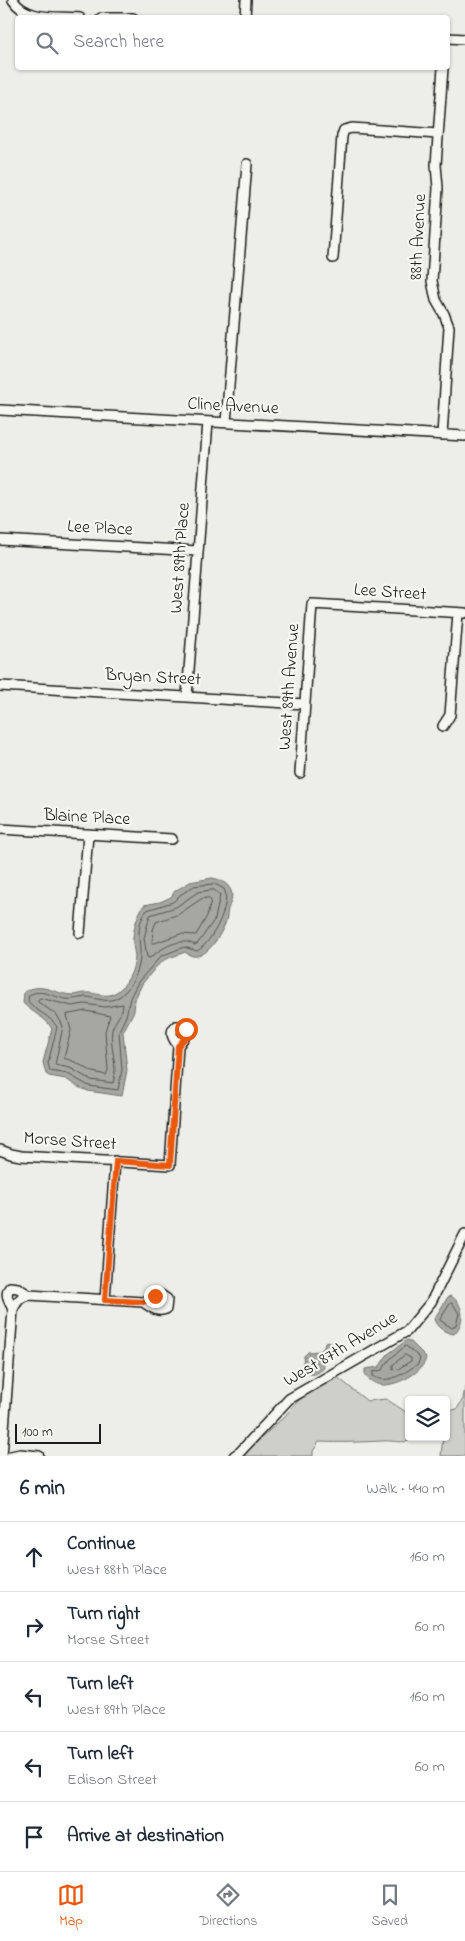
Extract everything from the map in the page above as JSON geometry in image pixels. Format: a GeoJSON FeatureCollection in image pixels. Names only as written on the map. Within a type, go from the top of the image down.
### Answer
{"type":"FeatureCollection","features":[{"type":"Feature","properties":{"kind":"street"},"geometry":{"type":"LineString","coordinates":[[245,15],[246,0]]}},
{"type":"Feature","properties":{"kind":"street"},"geometry":{"type":"LineString","coordinates":[[15,4],[25,13],[36,15]]}},
{"type":"Feature","properties":{"kind":"street"},"geometry":{"type":"LineString","coordinates":[[450,38],[465,39]]}},
{"type":"Feature","properties":{"kind":"street","name":"88th Avenue"},"geometry":{"type":"LineString","coordinates":[[442,435],[449,327],[436,300],[432,281],[438,188],[436,165],[443,70]]}},
{"type":"Feature","properties":{"kind":"street"},"geometry":{"type":"LineString","coordinates":[[333,258],[344,130],[352,128],[438,134]]}},
{"type":"Feature","properties":{"kind":"street"},"geometry":{"type":"LineString","coordinates":[[226,422],[247,164]]}},
{"type":"Feature","properties":{"kind":"street","name":"Cline Avenue"},"geometry":{"type":"LineString","coordinates":[[0,410],[465,436]]}},
{"type":"Feature","properties":{"kind":"street","name":"West 89th Place"},"geometry":{"type":"LineString","coordinates":[[187,696],[208,422]]}},
{"type":"Feature","properties":{"kind":"street","name":"Lee Place"},"geometry":{"type":"LineString","coordinates":[[0,540],[198,551]]}},
{"type":"Feature","properties":{"kind":"street","name":"Lee Street"},"geometry":{"type":"LineString","coordinates":[[312,604],[461,613]]}},
{"type":"Feature","properties":{"kind":"street","name":"West 89th Avenue"},"geometry":{"type":"LineString","coordinates":[[300,773],[312,604]]}},
{"type":"Feature","properties":{"kind":"street"},"geometry":{"type":"LineString","coordinates":[[443,726],[450,715],[461,613]]}},
{"type":"Feature","properties":{"kind":"street","name":"Bryan Street"},"geometry":{"type":"LineString","coordinates":[[0,686],[304,704]]}},
{"type":"Feature","properties":{"kind":"street","name":"Blaine Place"},"geometry":{"type":"LineString","coordinates":[[0,829],[172,839]]}},
{"type":"Feature","properties":{"kind":"street"},"geometry":{"type":"LineString","coordinates":[[80,933],[88,834]]}},
{"type":"Feature","properties":{"kind":"street","name":"Morse Street"},"geometry":{"type":"LineString","coordinates":[[0,1150],[21,1156],[170,1165],[178,1046]]}},
{"type":"Feature","properties":{"kind":"street"},"geometry":{"type":"LineString","coordinates":[[105,1300],[116,1161]]}},
{"type":"Feature","properties":{"kind":"street","name":"West 87th Avenue"},"geometry":{"type":"LineString","coordinates":[[234,1456],[240,1452],[289,1399],[407,1331],[432,1302],[465,1234]]}},
{"type":"Feature","properties":{"kind":"street"},"geometry":{"type":"LineString","coordinates":[[13,1308],[7,1296],[7,1291],[10,1287],[13,1286],[29,1295]]}},
{"type":"Feature","properties":{"kind":"street"},"geometry":{"type":"LineString","coordinates":[[2,1456],[13,1308],[18,1300],[29,1295],[143,1302]]}},
{"type":"Feature","properties":{"kind":"street"},"geometry":{"type":"LineString","coordinates":[[11,1456],[20,1454],[39,1456]]}},
{"type":"Feature","properties":{"kind":"shaded area"},"geometry":{"type":"Polygon","coordinates":[[[336,1376],[367,1401],[386,1399],[405,1411],[405,1441],[409,1441],[319,1442],[313,1451],[313,1456],[242,1456],[310,1391],[336,1376]]]}},
{"type":"Feature","properties":{"kind":"shaded area"},"geometry":{"type":"Polygon","coordinates":[[[465,1387],[465,1456],[441,1456],[443,1441],[450,1441],[450,1411],[457,1409],[463,1399],[465,1387]]]}},
{"type":"Feature","properties":{"kind":"water"},"geometry":{"type":"Polygon","coordinates":[[[212,878],[224,883],[231,890],[231,900],[225,924],[214,943],[204,953],[198,956],[191,956],[185,952],[164,960],[142,984],[135,999],[134,1011],[123,1032],[127,1070],[122,1096],[88,1091],[66,1079],[46,1074],[43,1062],[52,1029],[46,1021],[23,1003],[24,992],[30,989],[42,988],[72,995],[88,993],[108,995],[118,991],[126,983],[133,967],[135,956],[134,933],[137,920],[144,905],[160,902],[171,897],[175,891],[190,882],[212,878]]]}},
{"type":"Feature","properties":{"kind":"water"},"geometry":{"type":"Polygon","coordinates":[[[451,1296],[459,1304],[462,1314],[458,1330],[454,1334],[441,1329],[434,1319],[448,1297],[451,1296]]]}},
{"type":"Feature","properties":{"kind":"water"},"geometry":{"type":"Polygon","coordinates":[[[407,1340],[426,1357],[421,1368],[402,1381],[388,1385],[378,1384],[365,1376],[365,1369],[379,1367],[388,1354],[407,1340]]]}},
{"type":"Feature","properties":{"kind":"water"},"geometry":{"type":"Polygon","coordinates":[[[328,1341],[335,1345],[337,1353],[333,1354],[326,1351],[321,1355],[324,1368],[315,1374],[308,1373],[302,1368],[304,1356],[308,1352],[320,1351],[324,1347],[325,1342],[328,1341]]]}},
{"type":"Feature","properties":{"kind":"route"},"geometry":{"type":"LineString","coordinates":[[155,1296],[143,1302],[105,1300],[116,1161],[170,1165],[178,1046],[186,1037],[186,1029]]}}]}
